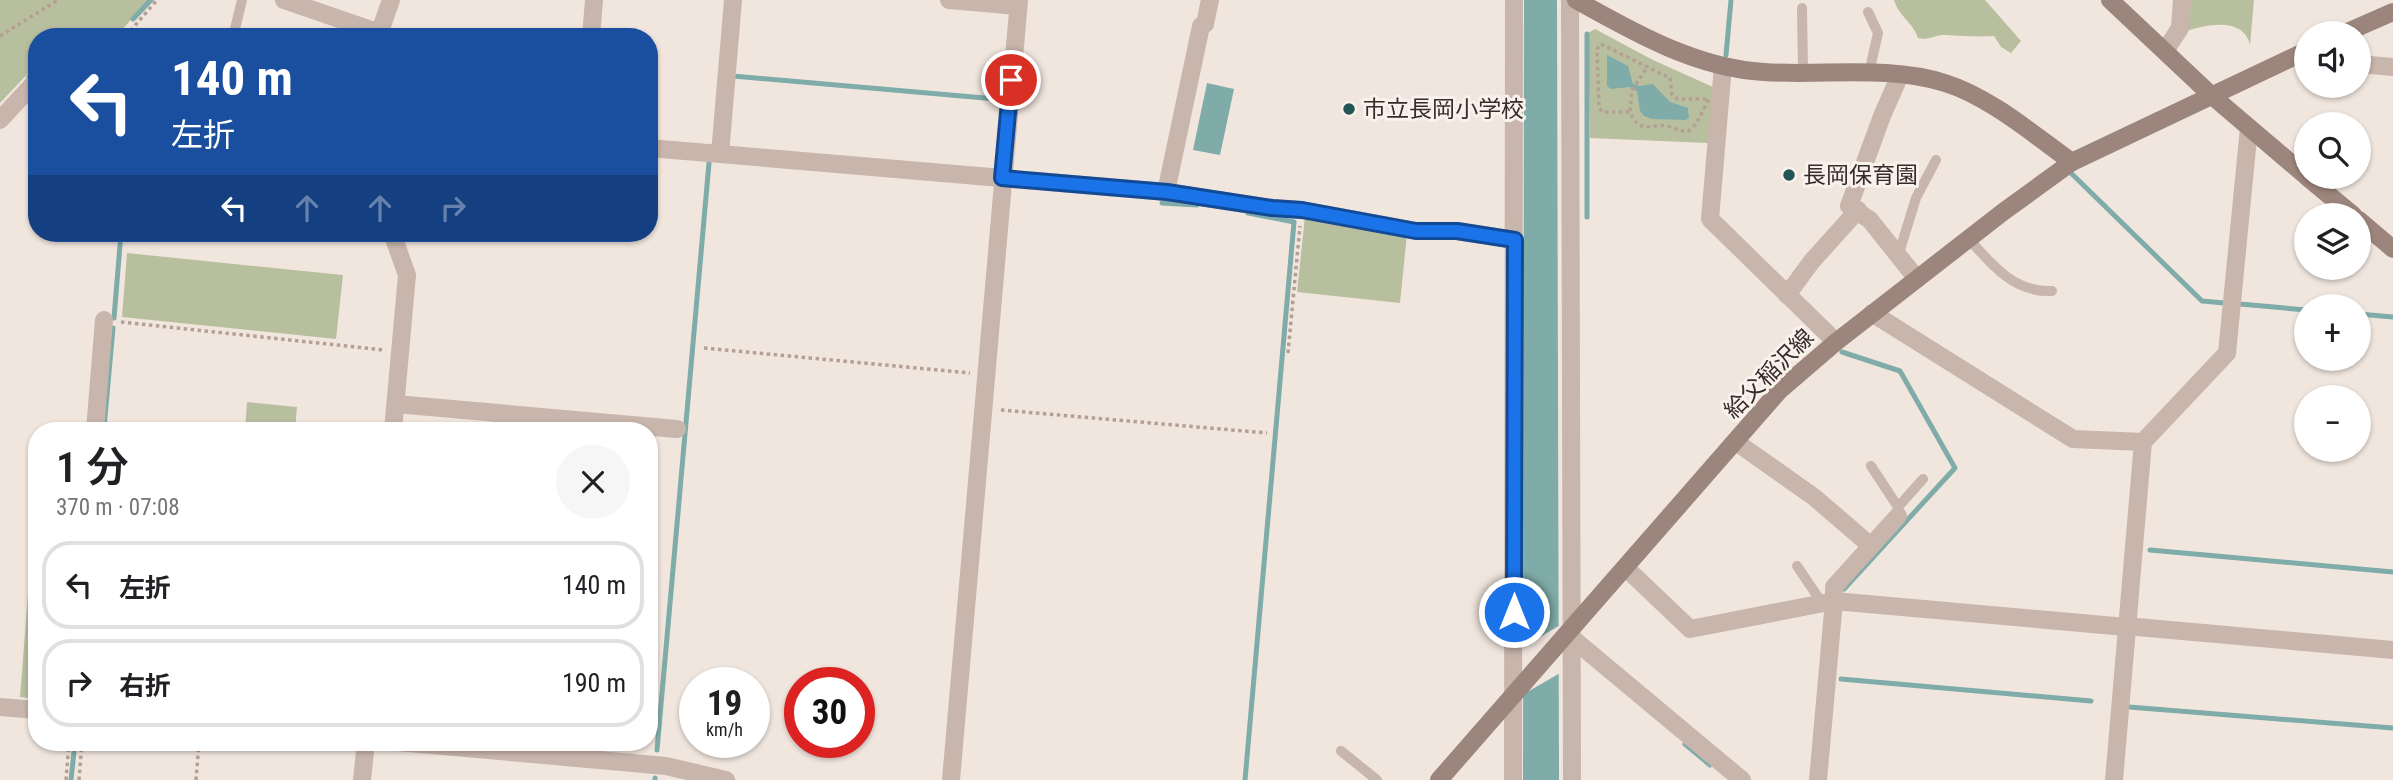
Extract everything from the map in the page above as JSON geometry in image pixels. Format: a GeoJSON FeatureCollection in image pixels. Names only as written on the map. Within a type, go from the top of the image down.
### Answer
{"type":"FeatureCollection","features":[{"type":"Feature","properties":{"kind":"main road"},"geometry":{"type":"LineString","coordinates":[[1576,0],[1628,29],[1680,53],[1723,66],[1763,72],[1900,75],[1948,84],[1980,99],[2072,162]]}},
{"type":"Feature","properties":{"kind":"main road"},"geometry":{"type":"LineString","coordinates":[[2110,0],[2211,94],[2294,165]]}},
{"type":"Feature","properties":{"kind":"main road"},"geometry":{"type":"LineString","coordinates":[[2371,22],[2393,12]]}},
{"type":"Feature","properties":{"kind":"main road","name":"給父稲沢線"},"geometry":{"type":"LineString","coordinates":[[1439,780],[1517,689],[1569,636],[1779,391],[1836,342],[2072,162],[2211,94],[2294,59]]}},
{"type":"Feature","properties":{"kind":"main road"},"geometry":{"type":"LineString","coordinates":[[2322,189],[2339,203]]}},
{"type":"Feature","properties":{"kind":"main road"},"geometry":{"type":"LineString","coordinates":[[2371,230],[2393,249]]}},
{"type":"Feature","properties":{"kind":"street"},"geometry":{"type":"LineString","coordinates":[[284,0],[360,28]]}},
{"type":"Feature","properties":{"kind":"street"},"geometry":{"type":"LineString","coordinates":[[381,28],[391,0]]}},
{"type":"Feature","properties":{"kind":"street"},"geometry":{"type":"LineString","coordinates":[[592,28],[594,0]]}},
{"type":"Feature","properties":{"kind":"street"},"geometry":{"type":"LineString","coordinates":[[720,154],[733,0]]}},
{"type":"Feature","properties":{"kind":"street"},"geometry":{"type":"LineString","coordinates":[[949,0],[1019,3],[951,780]]}},
{"type":"Feature","properties":{"kind":"street"},"geometry":{"type":"LineString","coordinates":[[1167,192],[1201,26],[1206,24],[1210,0]]}},
{"type":"Feature","properties":{"kind":"street"},"geometry":{"type":"LineString","coordinates":[[1513,780],[1517,689],[1514,0]]}},
{"type":"Feature","properties":{"kind":"street"},"geometry":{"type":"LineString","coordinates":[[1570,0],[1569,636],[1572,780]]}},
{"type":"Feature","properties":{"kind":"street"},"geometry":{"type":"LineString","coordinates":[[2165,51],[2180,28],[2182,0]]}},
{"type":"Feature","properties":{"kind":"street"},"geometry":{"type":"LineString","coordinates":[[2371,65],[2393,67]]}},
{"type":"Feature","properties":{"kind":"street"},"geometry":{"type":"LineString","coordinates":[[1723,66],[1710,219],[1836,342]]}},
{"type":"Feature","properties":{"kind":"street"},"geometry":{"type":"LineString","coordinates":[[1900,75],[1849,206],[1870,220],[1893,251],[1899,253],[1917,279]]}},
{"type":"Feature","properties":{"kind":"street"},"geometry":{"type":"LineString","coordinates":[[0,120],[28,90]]}},
{"type":"Feature","properties":{"kind":"street"},"geometry":{"type":"LineString","coordinates":[[2114,780],[2143,442],[2227,353],[2249,128]]}},
{"type":"Feature","properties":{"kind":"street"},"geometry":{"type":"LineString","coordinates":[[658,149],[1167,192],[1302,210],[1416,231],[1457,231],[1515,240]]}},
{"type":"Feature","properties":{"kind":"street"},"geometry":{"type":"LineString","coordinates":[[1787,295],[1812,261],[1858,210]]}},
{"type":"Feature","properties":{"kind":"street"},"geometry":{"type":"LineString","coordinates":[[394,422],[407,275],[395,242]]}},
{"type":"Feature","properties":{"kind":"street"},"geometry":{"type":"LineString","coordinates":[[1872,313],[2073,439],[2143,442]]}},
{"type":"Feature","properties":{"kind":"street"},"geometry":{"type":"LineString","coordinates":[[96,422],[104,320]]}},
{"type":"Feature","properties":{"kind":"street"},"geometry":{"type":"LineString","coordinates":[[396,404],[598,422]]}},
{"type":"Feature","properties":{"kind":"street"},"geometry":{"type":"LineString","coordinates":[[658,427],[677,429]]}},
{"type":"Feature","properties":{"kind":"street"},"geometry":{"type":"LineString","coordinates":[[1736,442],[1814,498],[1871,546]]}},
{"type":"Feature","properties":{"kind":"street"},"geometry":{"type":"LineString","coordinates":[[1818,780],[1828,602],[1834,587],[1898,512]]}},
{"type":"Feature","properties":{"kind":"street"},"geometry":{"type":"LineString","coordinates":[[1626,568],[1690,629],[1828,602],[2393,650]]}},
{"type":"Feature","properties":{"kind":"street"},"geometry":{"type":"LineString","coordinates":[[1569,636],[1742,780]]}},
{"type":"Feature","properties":{"kind":"street"},"geometry":{"type":"LineString","coordinates":[[0,707],[28,709]]}},
{"type":"Feature","properties":{"kind":"street"},"geometry":{"type":"LineString","coordinates":[[362,780],[365,751]]}},
{"type":"Feature","properties":{"kind":"street"},"geometry":{"type":"LineString","coordinates":[[498,751],[666,766],[726,780]]}},
{"type":"Feature","properties":{"kind":"lane"},"geometry":{"type":"LineString","coordinates":[[235,28],[242,0]]}},
{"type":"Feature","properties":{"kind":"lane"},"geometry":{"type":"LineString","coordinates":[[1802,8],[1803,73]]}},
{"type":"Feature","properties":{"kind":"lane"},"geometry":{"type":"LineString","coordinates":[[1868,12],[1878,33],[1869,73]]}},
{"type":"Feature","properties":{"kind":"lane"},"geometry":{"type":"LineString","coordinates":[[1899,253],[1916,198],[1936,160]]}},
{"type":"Feature","properties":{"kind":"lane"},"geometry":{"type":"LineString","coordinates":[[1968,239],[2002,276],[2039,292],[2052,291]]}},
{"type":"Feature","properties":{"kind":"lane"},"geometry":{"type":"LineString","coordinates":[[1871,466],[1898,512],[1923,479]]}},
{"type":"Feature","properties":{"kind":"lane"},"geometry":{"type":"LineString","coordinates":[[1797,566],[1828,602]]}},
{"type":"Feature","properties":{"kind":"lane"},"geometry":{"type":"LineString","coordinates":[[1342,751],[1377,780]]}},
{"type":"Feature","properties":{"kind":"path"},"geometry":{"type":"LineString","coordinates":[[0,36],[58,0]]}},
{"type":"Feature","properties":{"kind":"path"},"geometry":{"type":"LineString","coordinates":[[133,28],[157,0]]}},
{"type":"Feature","properties":{"kind":"path"},"geometry":{"type":"LineString","coordinates":[[1630,111],[1602,111],[1599,107],[1597,48],[1601,44],[1648,65],[1670,78],[1672,95],[1678,99],[1709,99],[1696,124],[1689,131],[1678,132],[1664,125],[1650,128],[1640,126],[1630,111],[1632,90],[1648,65]]}},
{"type":"Feature","properties":{"kind":"path"},"geometry":{"type":"LineString","coordinates":[[1288,353],[1302,210]]}},
{"type":"Feature","properties":{"kind":"path"},"geometry":{"type":"LineString","coordinates":[[104,320],[400,352]]}},
{"type":"Feature","properties":{"kind":"path"},"geometry":{"type":"LineString","coordinates":[[704,348],[986,375]]}},
{"type":"Feature","properties":{"kind":"path"},"geometry":{"type":"LineString","coordinates":[[984,408],[1267,433]]}},
{"type":"Feature","properties":{"kind":"path"},"geometry":{"type":"LineString","coordinates":[[66,780],[68,751]]}},
{"type":"Feature","properties":{"kind":"path"},"geometry":{"type":"LineString","coordinates":[[79,780],[81,751]]}},
{"type":"Feature","properties":{"kind":"path"},"geometry":{"type":"LineString","coordinates":[[196,780],[198,751]]}},
{"type":"Feature","properties":{"kind":"green space"},"geometry":{"type":"Polygon","coordinates":[[[0,0],[149,0],[123,28],[28,28],[28,73],[0,103],[0,0]]]}},
{"type":"Feature","properties":{"kind":"green space"},"geometry":{"type":"Polygon","coordinates":[[[1894,0],[1985,0],[2021,41],[2011,53],[2001,47],[1994,36],[1942,35],[1918,38],[1894,0]]]}},
{"type":"Feature","properties":{"kind":"green space"},"geometry":{"type":"Polygon","coordinates":[[[2189,0],[2254,0],[2250,45],[2246,36],[2232,26],[2204,26],[2187,31],[2189,0]]]}},
{"type":"Feature","properties":{"kind":"green space"},"geometry":{"type":"Polygon","coordinates":[[[1595,29],[1653,60],[1713,87],[1708,143],[1590,138],[1588,33],[1595,29]]]}},
{"type":"Feature","properties":{"kind":"green space"},"geometry":{"type":"Polygon","coordinates":[[[1305,216],[1407,234],[1400,303],[1297,292],[1305,216]]]}},
{"type":"Feature","properties":{"kind":"green space"},"geometry":{"type":"Polygon","coordinates":[[[127,253],[343,275],[336,339],[122,317],[127,253]]]}},
{"type":"Feature","properties":{"kind":"green space"},"geometry":{"type":"Polygon","coordinates":[[[247,402],[297,407],[296,422],[246,422],[247,402]]]}},
{"type":"Feature","properties":{"kind":"green space"},"geometry":{"type":"Polygon","coordinates":[[[28,594],[28,698],[20,697],[28,594]]]}},
{"type":"Feature","properties":{"kind":"water"},"geometry":{"type":"Polygon","coordinates":[[[1524,0],[1557,0],[1559,780],[1523,780],[1524,0]]]}},
{"type":"Feature","properties":{"kind":"water"},"geometry":{"type":"Polygon","coordinates":[[[1607,55],[1628,66],[1633,84],[1653,84],[1670,102],[1688,108],[1689,118],[1652,119],[1644,116],[1640,111],[1637,91],[1629,87],[1611,89],[1607,86],[1607,55]]]}},
{"type":"Feature","properties":{"kind":"water"},"geometry":{"type":"Polygon","coordinates":[[[1207,83],[1234,89],[1220,155],[1193,150],[1207,83]]]}},
{"type":"Feature","properties":{"kind":"pier"},"geometry":{"type":"Polygon","coordinates":[[[1562,624],[1562,672],[1520,696],[1520,649],[1562,624]]]}},
{"type":"Feature","properties":{"kind":"waterway"},"geometry":{"type":"LineString","coordinates":[[133,19],[151,0]]}},
{"type":"Feature","properties":{"kind":"waterway"},"geometry":{"type":"LineString","coordinates":[[1726,55],[1731,0]]}},
{"type":"Feature","properties":{"kind":"waterway"},"geometry":{"type":"LineString","coordinates":[[1587,34],[1587,217]]}},
{"type":"Feature","properties":{"kind":"waterway"},"geometry":{"type":"LineString","coordinates":[[733,76],[996,99]]}},
{"type":"Feature","properties":{"kind":"waterway"},"geometry":{"type":"LineString","coordinates":[[658,739],[709,163]]}},
{"type":"Feature","properties":{"kind":"waterway"},"geometry":{"type":"LineString","coordinates":[[2072,174],[2202,301],[2224,303]]}},
{"type":"Feature","properties":{"kind":"waterway"},"geometry":{"type":"LineString","coordinates":[[1162,203],[1197,205]]}},
{"type":"Feature","properties":{"kind":"waterway"},"geometry":{"type":"LineString","coordinates":[[1245,780],[1294,222],[1248,213]]}},
{"type":"Feature","properties":{"kind":"waterway"},"geometry":{"type":"LineString","coordinates":[[114,318],[120,242]]}},
{"type":"Feature","properties":{"kind":"waterway"},"geometry":{"type":"LineString","coordinates":[[2240,304],[2294,309]]}},
{"type":"Feature","properties":{"kind":"waterway"},"geometry":{"type":"LineString","coordinates":[[2371,315],[2393,317]]}},
{"type":"Feature","properties":{"kind":"waterway"},"geometry":{"type":"LineString","coordinates":[[105,422],[113,328]]}},
{"type":"Feature","properties":{"kind":"waterway"},"geometry":{"type":"LineString","coordinates":[[1842,352],[1900,371],[1955,468],[1844,589]]}},
{"type":"Feature","properties":{"kind":"waterway"},"geometry":{"type":"LineString","coordinates":[[2150,550],[2393,572]]}},
{"type":"Feature","properties":{"kind":"waterway"},"geometry":{"type":"LineString","coordinates":[[1841,679],[2091,701]]}},
{"type":"Feature","properties":{"kind":"waterway"},"geometry":{"type":"LineString","coordinates":[[2129,707],[2393,728]]}},
{"type":"Feature","properties":{"kind":"waterway"},"geometry":{"type":"LineString","coordinates":[[1685,744],[1710,765]]}},
{"type":"Feature","properties":{"kind":"waterway"},"geometry":{"type":"LineString","coordinates":[[71,780],[74,751]]}},
{"type":"Feature","properties":{"kind":"place","name":"市立長岡小学校"},"geometry":{"type":"Point","coordinates":[1349,109]}},
{"type":"Feature","properties":{"kind":"place","name":"長岡保育園"},"geometry":{"type":"Point","coordinates":[1789,175]}},
{"type":"Feature","properties":{"kind":"route"},"geometry":{"type":"LineString","coordinates":[[1011,80],[1002,178],[1167,192],[1302,210],[1416,231],[1457,231],[1515,240],[1514,612]]}}]}
